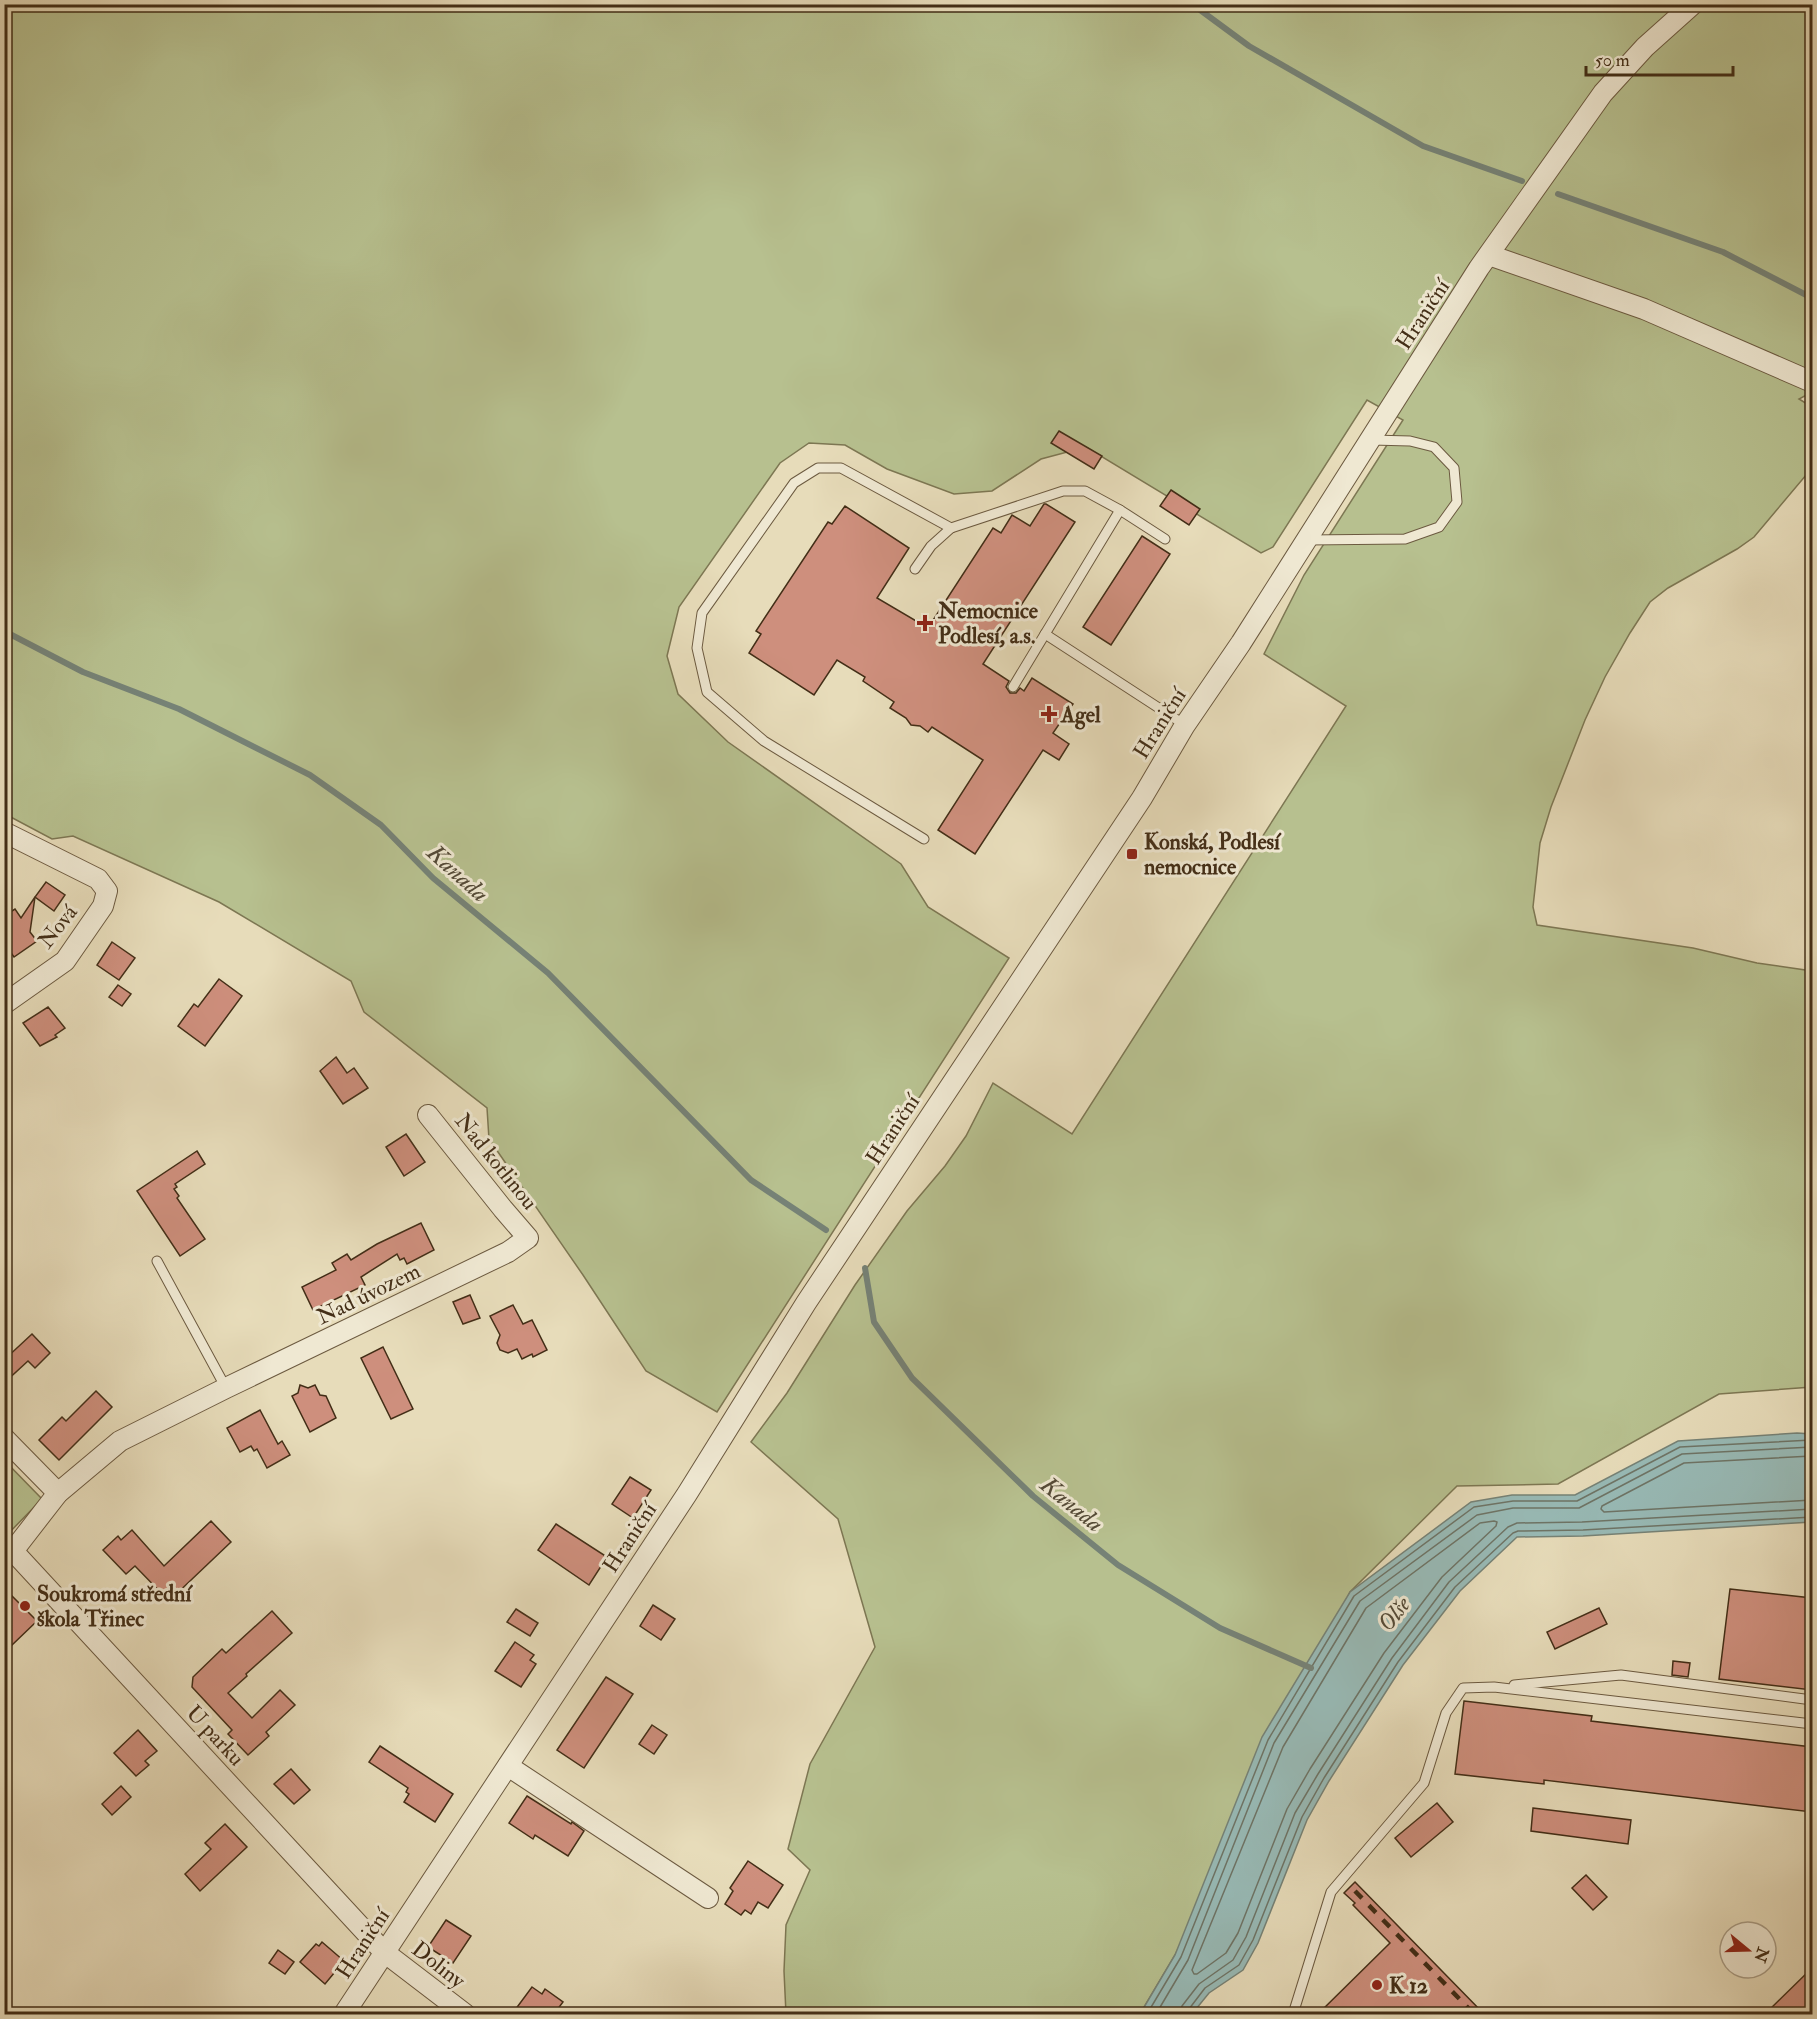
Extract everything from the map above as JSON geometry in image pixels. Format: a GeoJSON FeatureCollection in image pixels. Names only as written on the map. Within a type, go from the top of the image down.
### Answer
{"type":"FeatureCollection","features":[{"type":"Feature","properties":{"kind":"street","name":"Hraniční"},"geometry":{"type":"LineString","coordinates":[[344,2014],[687,1494],[806,1303],[1142,798],[1185,725],[1241,643],[1484,262],[1603,93],[1645,46],[1693,4]]}},
{"type":"Feature","properties":{"kind":"street"},"geometry":{"type":"LineString","coordinates":[[1484,262],[1644,309],[1812,382]]}},
{"type":"Feature","properties":{"kind":"street","name":"Nová"},"geometry":{"type":"LineString","coordinates":[[4,832],[98,879],[107,891],[103,906],[65,961],[4,1004]]}},
{"type":"Feature","properties":{"kind":"street","name":"Nad kotlinou"},"geometry":{"type":"LineString","coordinates":[[428,1115],[528,1238]]}},
{"type":"Feature","properties":{"kind":"street","name":"Nad úvozem"},"geometry":{"type":"LineString","coordinates":[[9,1554],[58,1493],[120,1441],[507,1252],[528,1238]]}},
{"type":"Feature","properties":{"kind":"street"},"geometry":{"type":"LineString","coordinates":[[4,1438],[58,1493]]}},
{"type":"Feature","properties":{"kind":"street","name":"U parku"},"geometry":{"type":"LineString","coordinates":[[9,1554],[384,1952]]}},
{"type":"Feature","properties":{"kind":"street"},"geometry":{"type":"LineString","coordinates":[[508,1766],[708,1898]]}},
{"type":"Feature","properties":{"kind":"street","name":"Doliny"},"geometry":{"type":"LineString","coordinates":[[384,1952],[465,2014]]}},
{"type":"Feature","properties":{"kind":"lane"},"geometry":{"type":"LineString","coordinates":[[1307,540],[1406,539],[1439,527],[1457,502],[1454,468],[1434,447],[1410,441],[1370,440]]}},
{"type":"Feature","properties":{"kind":"lane"},"geometry":{"type":"LineString","coordinates":[[924,839],[764,741],[707,692],[697,648],[702,613],[794,483],[818,468],[841,468],[951,528]]}},
{"type":"Feature","properties":{"kind":"lane"},"geometry":{"type":"LineString","coordinates":[[915,569],[931,546],[951,528],[1063,491],[1085,491],[1165,539]]}},
{"type":"Feature","properties":{"kind":"lane"},"geometry":{"type":"LineString","coordinates":[[1013,687],[1120,510]]}},
{"type":"Feature","properties":{"kind":"lane"},"geometry":{"type":"LineString","coordinates":[[1045,634],[1185,725]]}},
{"type":"Feature","properties":{"kind":"lane"},"geometry":{"type":"LineString","coordinates":[[157,1261],[226,1388]]}},
{"type":"Feature","properties":{"kind":"lane"},"geometry":{"type":"LineString","coordinates":[[1293,2014],[1331,1892],[1424,1783],[1446,1713],[1463,1688],[1621,1675],[1812,1700]]}},
{"type":"Feature","properties":{"kind":"lane"},"geometry":{"type":"LineString","coordinates":[[1494,1687],[1812,1724]]}},
{"type":"Feature","properties":{"kind":"green space"},"geometry":{"type":"Polygon","coordinates":[[[4,5],[1812,5],[1812,392],[1799,399],[1812,407],[1812,468],[1754,537],[1668,588],[1650,602],[1630,633],[1605,677],[1585,720],[1551,807],[1540,843],[1533,907],[1537,925],[1693,948],[1757,963],[1812,971],[1812,1387],[1719,1394],[1558,1484],[1457,1486],[1350,1592],[1175,1955],[1140,2014],[786,2014],[784,1971],[786,1925],[810,1870],[788,1849],[810,1764],[875,1647],[838,1519],[751,1442],[787,1393],[855,1285],[907,1211],[945,1166],[966,1136],[993,1083],[1072,1134],[1346,706],[1264,654],[1304,575],[1403,420],[1367,400],[1273,547],[1261,553],[1086,447],[1041,459],[992,491],[954,494],[887,469],[845,445],[809,443],[780,463],[679,607],[667,656],[678,694],[728,742],[901,864],[928,907],[1009,958],[717,1412],[646,1371],[489,1139],[487,1108],[364,1012],[351,981],[219,902],[73,836],[52,839],[5,814],[4,5]]]}},
{"type":"Feature","properties":{"kind":"green space"},"geometry":{"type":"Polygon","coordinates":[[[5,1461],[42,1499],[5,1537],[5,1461]]]}},
{"type":"Feature","properties":{"kind":"water","name":"Olše"},"geometry":{"type":"Polygon","coordinates":[[[1812,1434],[1812,1522],[1583,1536],[1517,1537],[1460,1591],[1403,1665],[1329,1781],[1307,1820],[1258,1943],[1243,1970],[1209,1993],[1192,2014],[1140,2014],[1175,1955],[1262,1737],[1350,1592],[1471,1502],[1512,1495],[1575,1495],[1678,1441],[1812,1434]]]}},
{"type":"Feature","properties":{"kind":"building"},"geometry":{"type":"Polygon","coordinates":[[[1059,431],[1102,456],[1094,469],[1051,443],[1059,431]]]}},
{"type":"Feature","properties":{"kind":"building"},"geometry":{"type":"Polygon","coordinates":[[[1171,490],[1200,509],[1189,525],[1160,506],[1171,490]]]}},
{"type":"Feature","properties":{"kind":"building"},"geometry":{"type":"Polygon","coordinates":[[[1044,504],[1075,522],[983,664],[1009,681],[1006,687],[1010,693],[1016,693],[1020,688],[1024,691],[1032,678],[1073,704],[1053,733],[1069,744],[1059,760],[1043,750],[975,854],[938,830],[983,760],[932,727],[928,732],[920,726],[911,725],[906,718],[890,708],[894,702],[863,681],[865,677],[837,660],[814,695],[749,653],[761,634],[756,631],[828,522],[832,524],[845,506],[909,548],[877,598],[928,628],[993,528],[1001,533],[1012,515],[1030,526],[1044,504]]]}},
{"type":"Feature","properties":{"kind":"building"},"geometry":{"type":"Polygon","coordinates":[[[1142,536],[1170,554],[1111,645],[1083,627],[1142,536]]]}},
{"type":"Feature","properties":{"kind":"building"},"geometry":{"type":"Polygon","coordinates":[[[46,882],[65,895],[54,911],[35,897],[46,882]]]}},
{"type":"Feature","properties":{"kind":"building"},"geometry":{"type":"Polygon","coordinates":[[[35,897],[30,932],[37,941],[14,957],[4,943],[4,916],[15,909],[21,918],[35,897]]]}},
{"type":"Feature","properties":{"kind":"building"},"geometry":{"type":"Polygon","coordinates":[[[112,942],[135,958],[119,980],[97,965],[112,942]]]}},
{"type":"Feature","properties":{"kind":"building"},"geometry":{"type":"Polygon","coordinates":[[[219,979],[242,996],[205,1046],[178,1026],[194,1004],[198,1007],[219,979]]]}},
{"type":"Feature","properties":{"kind":"building"},"geometry":{"type":"Polygon","coordinates":[[[118,985],[131,994],[122,1006],[109,997],[118,985]]]}},
{"type":"Feature","properties":{"kind":"building"},"geometry":{"type":"Polygon","coordinates":[[[48,1007],[65,1028],[55,1035],[57,1037],[40,1046],[23,1023],[48,1007]]]}},
{"type":"Feature","properties":{"kind":"building"},"geometry":{"type":"Polygon","coordinates":[[[336,1057],[347,1073],[354,1068],[368,1088],[343,1104],[320,1071],[336,1057]]]}},
{"type":"Feature","properties":{"kind":"building"},"geometry":{"type":"Polygon","coordinates":[[[406,1134],[425,1162],[404,1176],[386,1147],[406,1134]]]}},
{"type":"Feature","properties":{"kind":"building"},"geometry":{"type":"Polygon","coordinates":[[[197,1151],[205,1164],[175,1184],[177,1187],[174,1189],[179,1196],[177,1198],[205,1239],[180,1256],[137,1191],[197,1151]]]}},
{"type":"Feature","properties":{"kind":"building"},"geometry":{"type":"Polygon","coordinates":[[[421,1223],[434,1250],[407,1264],[404,1258],[400,1260],[397,1254],[361,1277],[365,1285],[313,1310],[302,1287],[336,1270],[332,1263],[347,1254],[351,1260],[377,1244],[421,1223]]]}},
{"type":"Feature","properties":{"kind":"building"},"geometry":{"type":"Polygon","coordinates":[[[470,1295],[480,1318],[463,1324],[453,1302],[470,1295]]]}},
{"type":"Feature","properties":{"kind":"building"},"geometry":{"type":"Polygon","coordinates":[[[513,1305],[523,1324],[532,1320],[547,1350],[533,1357],[532,1354],[522,1359],[517,1349],[508,1353],[500,1350],[497,1343],[500,1335],[490,1316],[513,1305]]]}},
{"type":"Feature","properties":{"kind":"building"},"geometry":{"type":"Polygon","coordinates":[[[32,1334],[50,1353],[35,1368],[28,1361],[4,1383],[4,1360],[32,1334]]]}},
{"type":"Feature","properties":{"kind":"building"},"geometry":{"type":"Polygon","coordinates":[[[383,1347],[413,1409],[391,1419],[361,1358],[383,1347]]]}},
{"type":"Feature","properties":{"kind":"building"},"geometry":{"type":"Polygon","coordinates":[[[300,1385],[308,1388],[315,1385],[320,1395],[326,1396],[336,1418],[310,1432],[292,1396],[298,1393],[300,1385]]]}},
{"type":"Feature","properties":{"kind":"building"},"geometry":{"type":"Polygon","coordinates":[[[96,1391],[112,1407],[59,1460],[39,1440],[62,1417],[66,1421],[96,1391]]]}},
{"type":"Feature","properties":{"kind":"building"},"geometry":{"type":"Polygon","coordinates":[[[260,1410],[278,1444],[282,1441],[290,1455],[267,1468],[257,1449],[254,1451],[251,1446],[240,1452],[227,1428],[260,1410]]]}},
{"type":"Feature","properties":{"kind":"building"},"geometry":{"type":"Polygon","coordinates":[[[630,1477],[651,1490],[633,1518],[612,1504],[630,1477]]]}},
{"type":"Feature","properties":{"kind":"building"},"geometry":{"type":"Polygon","coordinates":[[[211,1521],[231,1542],[169,1601],[135,1566],[126,1574],[103,1550],[118,1536],[121,1540],[132,1530],[164,1566],[211,1521]]]}},
{"type":"Feature","properties":{"kind":"building"},"geometry":{"type":"Polygon","coordinates":[[[556,1524],[607,1557],[589,1585],[538,1550],[556,1524]]]}},
{"type":"Feature","properties":{"kind":"building"},"geometry":{"type":"Polygon","coordinates":[[[4,1588],[37,1621],[12,1645],[4,1638],[4,1588]]]}},
{"type":"Feature","properties":{"kind":"building"},"geometry":{"type":"Polygon","coordinates":[[[1730,1589],[1812,1598],[1812,1690],[1719,1679],[1730,1589]]]}},
{"type":"Feature","properties":{"kind":"building"},"geometry":{"type":"Polygon","coordinates":[[[653,1605],[675,1619],[661,1640],[640,1626],[653,1605]]]}},
{"type":"Feature","properties":{"kind":"building"},"geometry":{"type":"Polygon","coordinates":[[[1599,1608],[1607,1624],[1555,1649],[1547,1632],[1599,1608]]]}},
{"type":"Feature","properties":{"kind":"building"},"geometry":{"type":"Polygon","coordinates":[[[516,1609],[538,1623],[530,1636],[507,1622],[516,1609]]]}},
{"type":"Feature","properties":{"kind":"building"},"geometry":{"type":"Polygon","coordinates":[[[272,1611],[292,1633],[228,1693],[252,1718],[280,1690],[295,1705],[266,1732],[269,1736],[248,1755],[228,1734],[232,1730],[192,1687],[193,1677],[222,1649],[226,1653],[272,1611]]]}},
{"type":"Feature","properties":{"kind":"building"},"geometry":{"type":"Polygon","coordinates":[[[515,1642],[534,1655],[530,1660],[536,1664],[521,1687],[495,1671],[515,1642]]]}},
{"type":"Feature","properties":{"kind":"building"},"geometry":{"type":"Polygon","coordinates":[[[1673,1661],[1690,1663],[1688,1677],[1672,1675],[1673,1661]]]}},
{"type":"Feature","properties":{"kind":"building"},"geometry":{"type":"Polygon","coordinates":[[[606,1677],[633,1694],[584,1768],[557,1750],[606,1677]]]}},
{"type":"Feature","properties":{"kind":"building"},"geometry":{"type":"Polygon","coordinates":[[[1464,1701],[1592,1716],[1591,1721],[1812,1747],[1812,1812],[1544,1780],[1544,1784],[1455,1774],[1464,1701]]]}},
{"type":"Feature","properties":{"kind":"building"},"geometry":{"type":"Polygon","coordinates":[[[652,1725],[667,1735],[654,1754],[639,1744],[652,1725]]]}},
{"type":"Feature","properties":{"kind":"building"},"geometry":{"type":"Polygon","coordinates":[[[138,1730],[157,1751],[145,1761],[149,1765],[136,1776],[114,1753],[138,1730]]]}},
{"type":"Feature","properties":{"kind":"building"},"geometry":{"type":"Polygon","coordinates":[[[380,1746],[453,1794],[435,1822],[404,1802],[409,1794],[406,1792],[408,1788],[369,1762],[380,1746]]]}},
{"type":"Feature","properties":{"kind":"building"},"geometry":{"type":"Polygon","coordinates":[[[291,1769],[310,1790],[294,1804],[274,1784],[291,1769]]]}},
{"type":"Feature","properties":{"kind":"building"},"geometry":{"type":"Polygon","coordinates":[[[121,1786],[131,1797],[112,1815],[102,1804],[121,1786]]]}},
{"type":"Feature","properties":{"kind":"building"},"geometry":{"type":"Polygon","coordinates":[[[527,1796],[584,1831],[568,1856],[535,1835],[533,1839],[509,1823],[527,1796]]]}},
{"type":"Feature","properties":{"kind":"building"},"geometry":{"type":"Polygon","coordinates":[[[1437,1803],[1453,1822],[1411,1857],[1395,1838],[1437,1803]]]}},
{"type":"Feature","properties":{"kind":"building"},"geometry":{"type":"Polygon","coordinates":[[[1533,1808],[1631,1820],[1628,1844],[1531,1831],[1533,1808]]]}},
{"type":"Feature","properties":{"kind":"building"},"geometry":{"type":"Polygon","coordinates":[[[225,1824],[247,1847],[200,1891],[185,1874],[211,1849],[205,1843],[225,1824]]]}},
{"type":"Feature","properties":{"kind":"building"},"geometry":{"type":"Polygon","coordinates":[[[748,1861],[783,1885],[768,1908],[758,1902],[751,1914],[745,1910],[741,1915],[725,1904],[733,1891],[730,1888],[748,1861]]]}},
{"type":"Feature","properties":{"kind":"building"},"geometry":{"type":"Polygon","coordinates":[[[1586,1875],[1607,1897],[1593,1910],[1572,1888],[1586,1875]]]}},
{"type":"Feature","properties":{"kind":"building"},"geometry":{"type":"Polygon","coordinates":[[[1355,1882],[1484,2014],[1318,2014],[1390,1943],[1344,1893],[1355,1882]]]}},
{"type":"Feature","properties":{"kind":"building"},"geometry":{"type":"Polygon","coordinates":[[[446,1920],[471,1936],[453,1963],[428,1947],[446,1920]]]}},
{"type":"Feature","properties":{"kind":"building"},"geometry":{"type":"Polygon","coordinates":[[[322,1942],[344,1961],[325,1984],[300,1962],[316,1944],[319,1946],[322,1942]]]}},
{"type":"Feature","properties":{"kind":"building"},"geometry":{"type":"Polygon","coordinates":[[[278,1950],[294,1962],[285,1974],[269,1963],[278,1950]]]}},
{"type":"Feature","properties":{"kind":"building"},"geometry":{"type":"Polygon","coordinates":[[[1812,1968],[1812,2014],[1765,2014],[1812,1968]]]}},
{"type":"Feature","properties":{"kind":"building"},"geometry":{"type":"Polygon","coordinates":[[[532,1987],[542,1994],[545,1989],[563,2002],[554,2014],[512,2014],[532,1987]]]}},
{"type":"Feature","properties":{"kind":"waterway"},"geometry":{"type":"LineString","coordinates":[[1192,4],[1249,46],[1423,146],[1522,181]]}},
{"type":"Feature","properties":{"kind":"waterway"},"geometry":{"type":"LineString","coordinates":[[1558,194],[1723,252],[1812,298]]}},
{"type":"Feature","properties":{"kind":"waterway","name":"Kanada"},"geometry":{"type":"LineString","coordinates":[[4,631],[83,672],[179,709],[310,775],[381,825],[433,878],[548,973],[751,1180],[826,1230]]}},
{"type":"Feature","properties":{"kind":"waterway","name":"Kanada"},"geometry":{"type":"LineString","coordinates":[[865,1268],[874,1322],[912,1378],[1033,1496],[1118,1565],[1220,1628],[1311,1668]]}},
{"type":"Feature","properties":{"kind":"railway"},"geometry":{"type":"LineString","coordinates":[[1355,1891],[1474,2014]]}},
{"type":"Feature","properties":{"kind":"place","name":"Nemocnice Podlesí, a.s."},"geometry":{"type":"Point","coordinates":[925,623]}},
{"type":"Feature","properties":{"kind":"place","name":"Agel"},"geometry":{"type":"Point","coordinates":[1049,714]}},
{"type":"Feature","properties":{"kind":"place","name":"Konská, Podlesí nemocnice"},"geometry":{"type":"Point","coordinates":[1132,854]}},
{"type":"Feature","properties":{"kind":"place","name":"Soukromá střední škola Třinec"},"geometry":{"type":"Point","coordinates":[25,1606]}},
{"type":"Feature","properties":{"kind":"place","name":"K 12"},"geometry":{"type":"Point","coordinates":[1377,1985]}}]}
